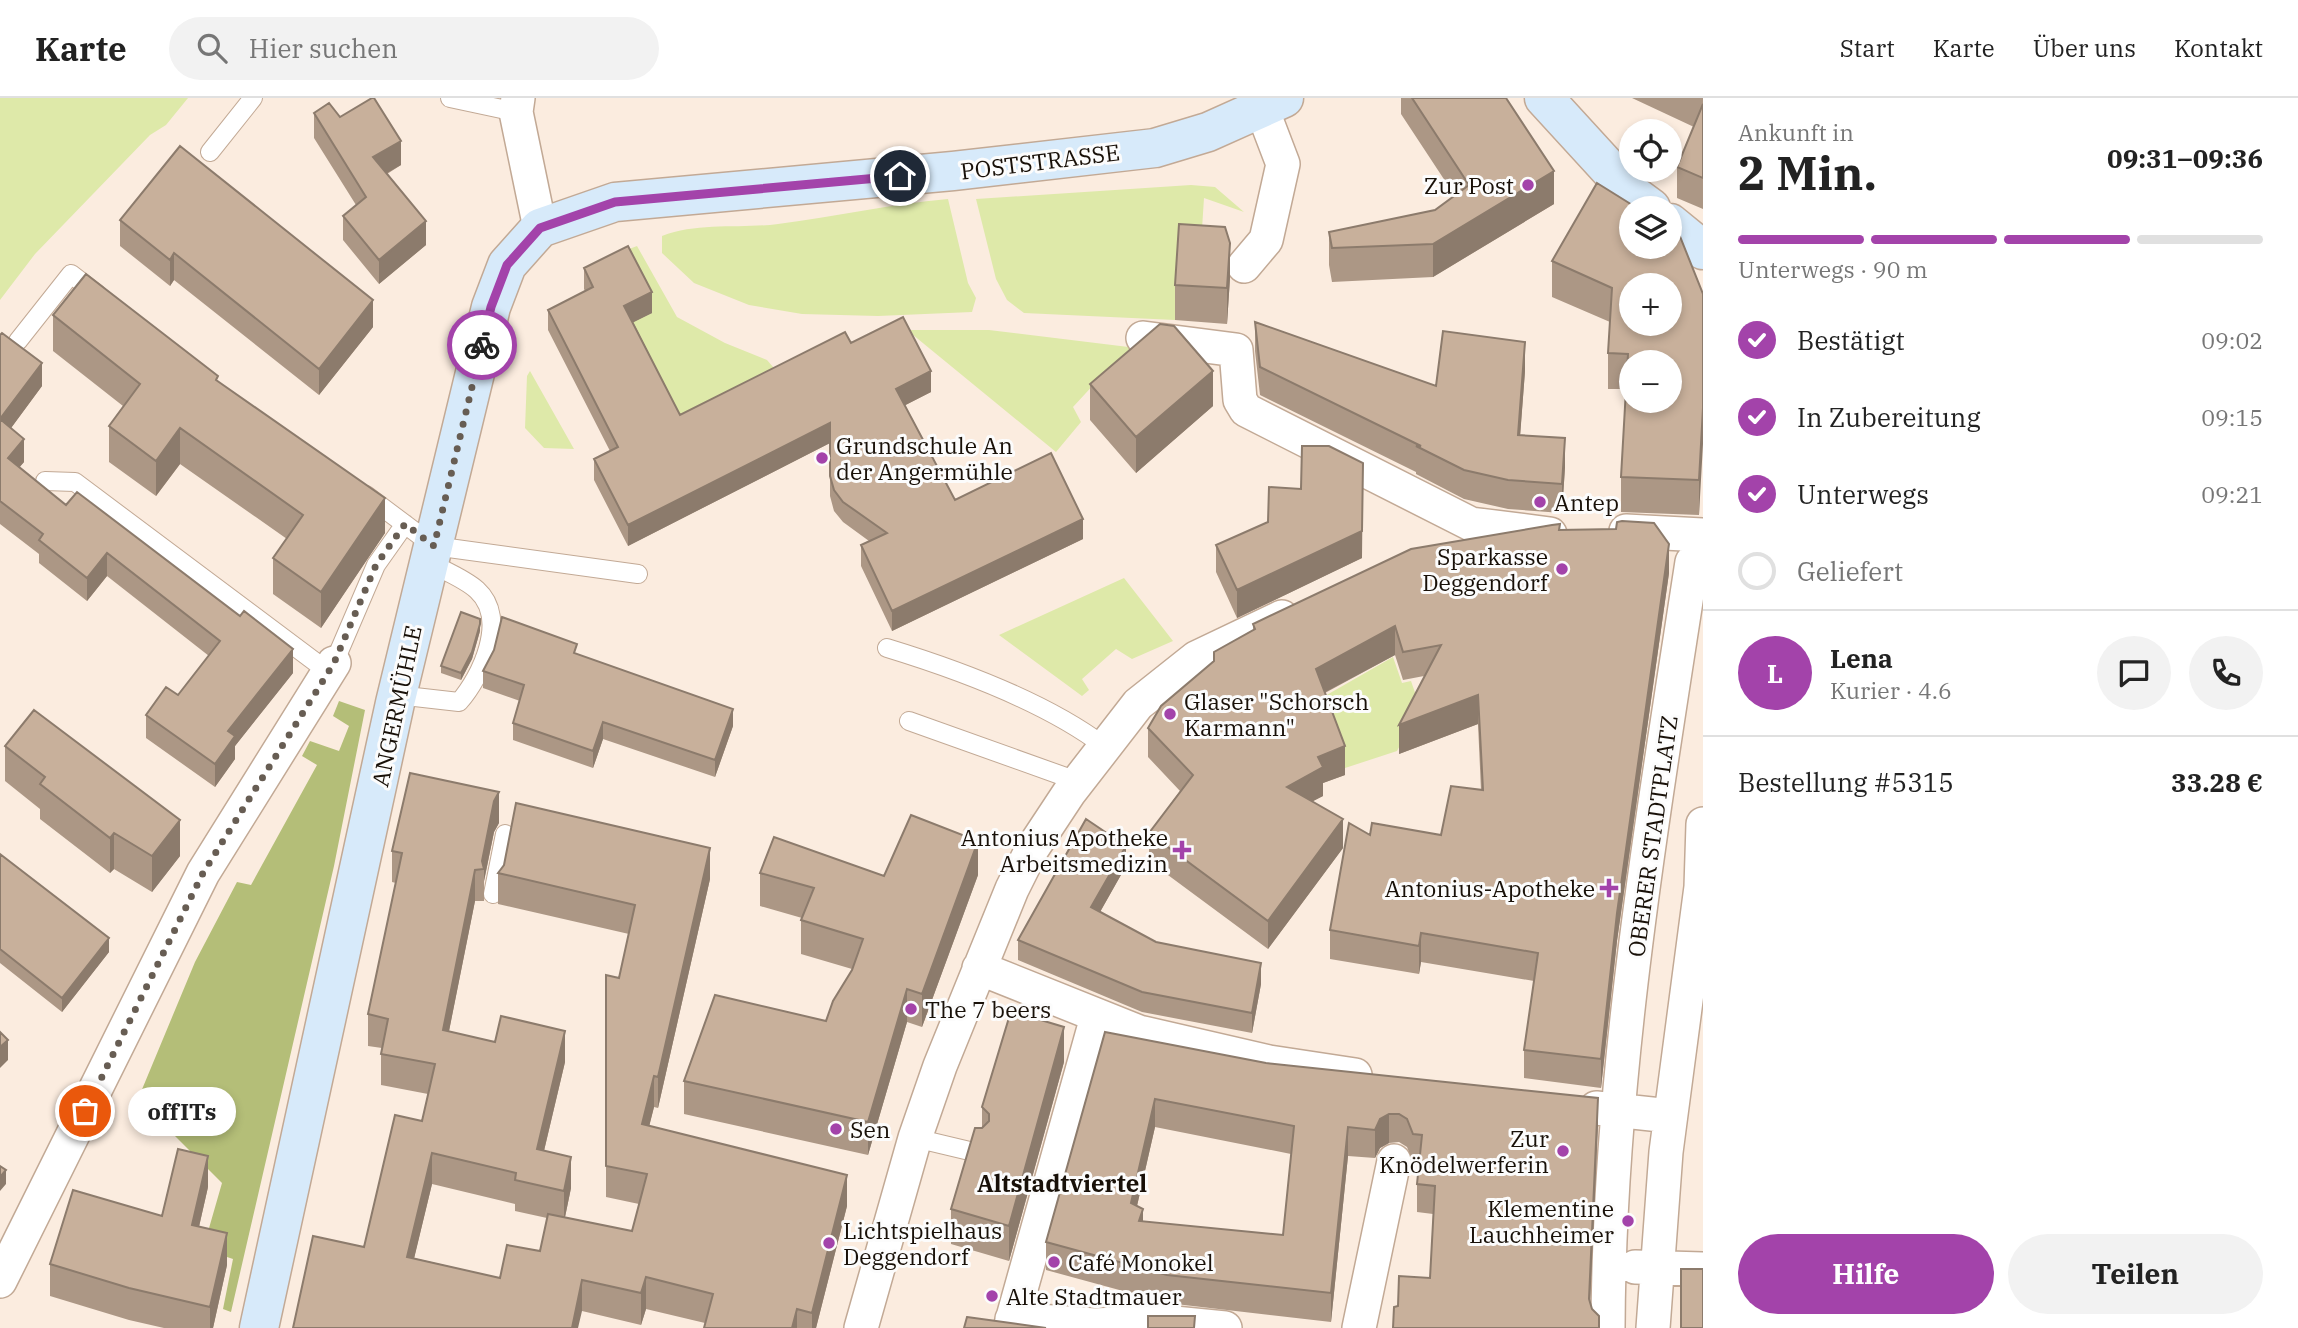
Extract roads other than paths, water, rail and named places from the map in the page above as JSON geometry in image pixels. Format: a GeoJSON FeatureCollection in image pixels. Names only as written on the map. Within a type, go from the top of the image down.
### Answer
{"type":"FeatureCollection","features":[{"type":"Feature","properties":{"kind":"street"},"geometry":{"type":"LineString","coordinates":[[1544,98],[1635,196]]}},
{"type":"Feature","properties":{"kind":"street"},"geometry":{"type":"LineString","coordinates":[[1244,266],[1266,240],[1283,164],[1273,104]]}},
{"type":"Feature","properties":{"kind":"street","name":"POSTSTRASSE"},"geometry":{"type":"LineString","coordinates":[[540,228],[615,202],[940,172],[1155,148],[1208,132],[1273,104]]}},
{"type":"Feature","properties":{"kind":"street"},"geometry":{"type":"LineString","coordinates":[[517,105],[540,228]]}},
{"type":"Feature","properties":{"kind":"street","name":"ANGERMÜHLE"},"geometry":{"type":"LineString","coordinates":[[259,1328],[397,695],[423,544],[491,307],[507,265],[540,228]]}},
{"type":"Feature","properties":{"kind":"street"},"geometry":{"type":"LineString","coordinates":[[1682,233],[1703,250]]}},
{"type":"Feature","properties":{"kind":"street"},"geometry":{"type":"LineString","coordinates":[[1143,338],[1236,350],[1240,400],[1246,410],[1471,524],[1593,533],[1697,549]]}},
{"type":"Feature","properties":{"kind":"street"},"geometry":{"type":"LineString","coordinates":[[1446,548],[1593,533]]}},
{"type":"Feature","properties":{"kind":"street","name":"OBERER STADTPLATZ"},"geometry":{"type":"LineString","coordinates":[[1608,1328],[1608,1267],[1617,1111],[1647,860],[1697,549]]}},
{"type":"Feature","properties":{"kind":"street"},"geometry":{"type":"LineString","coordinates":[[861,1328],[915,1138],[990,973],[1032,849],[1077,781],[1138,704],[1196,659],[1315,601]]}},
{"type":"Feature","properties":{"kind":"street"},"geometry":{"type":"LineString","coordinates":[[0,1281],[203,873],[329,668]]}},
{"type":"Feature","properties":{"kind":"street"},"geometry":{"type":"LineString","coordinates":[[1653,1328],[1670,1116],[1702,864],[1703,824]]}},
{"type":"Feature","properties":{"kind":"street"},"geometry":{"type":"LineString","coordinates":[[1647,860],[1702,864]]}},
{"type":"Feature","properties":{"kind":"street"},"geometry":{"type":"LineString","coordinates":[[990,973],[1139,1032],[1269,1062],[1392,1081]]}},
{"type":"Feature","properties":{"kind":"street"},"geometry":{"type":"LineString","coordinates":[[1097,1017],[1011,1324],[1164,1322],[1225,1328]]}},
{"type":"Feature","properties":{"kind":"street"},"geometry":{"type":"LineString","coordinates":[[1567,1104],[1670,1116]]}},
{"type":"Feature","properties":{"kind":"street"},"geometry":{"type":"LineString","coordinates":[[1359,1328],[1395,1161]]}},
{"type":"Feature","properties":{"kind":"street"},"geometry":{"type":"LineString","coordinates":[[1608,1267],[1703,1269]]}},
{"type":"Feature","properties":{"kind":"lane"},"geometry":{"type":"LineString","coordinates":[[210,152],[253,98]]}},
{"type":"Feature","properties":{"kind":"lane"},"geometry":{"type":"LineString","coordinates":[[450,98],[517,105]]}},
{"type":"Feature","properties":{"kind":"lane"},"geometry":{"type":"LineString","coordinates":[[18,341],[71,274],[115,307]]}},
{"type":"Feature","properties":{"kind":"lane"},"geometry":{"type":"LineString","coordinates":[[45,481],[75,482],[318,664],[329,668],[376,565],[423,544],[638,573]]}},
{"type":"Feature","properties":{"kind":"lane"},"geometry":{"type":"LineString","coordinates":[[349,482],[477,590],[488,605],[492,631],[474,685],[459,702],[397,695]]}},
{"type":"Feature","properties":{"kind":"lane"},"geometry":{"type":"LineString","coordinates":[[887,648],[923,659],[1068,719],[1104,746]]}},
{"type":"Feature","properties":{"kind":"lane"},"geometry":{"type":"LineString","coordinates":[[909,721],[1077,781]]}},
{"type":"Feature","properties":{"kind":"lane"},"geometry":{"type":"LineString","coordinates":[[493,894],[505,834]]}},
{"type":"Feature","properties":{"kind":"lane"},"geometry":{"type":"LineString","coordinates":[[915,1138],[978,1153]]}},
{"type":"Feature","properties":{"kind":"place","name":"Zur Post"},"geometry":{"type":"Point","coordinates":[1528,185]}},
{"type":"Feature","properties":{"kind":"place","name":"Grundschule An der Angermühle"},"geometry":{"type":"Point","coordinates":[822,458]}},
{"type":"Feature","properties":{"kind":"place","name":"Antep"},"geometry":{"type":"Point","coordinates":[1540,502]}},
{"type":"Feature","properties":{"kind":"place","name":"Sparkasse Deggendorf"},"geometry":{"type":"Point","coordinates":[1562,569]}},
{"type":"Feature","properties":{"kind":"place","name":"Glaser \"Schorsch Karmann\""},"geometry":{"type":"Point","coordinates":[1170,714]}},
{"type":"Feature","properties":{"kind":"place","name":"Antonius Apotheke Arbeitsmedizin"},"geometry":{"type":"Point","coordinates":[1182,850]}},
{"type":"Feature","properties":{"kind":"place","name":"Antonius-Apotheke"},"geometry":{"type":"Point","coordinates":[1609,888]}},
{"type":"Feature","properties":{"kind":"place","name":"The 7 beers"},"geometry":{"type":"Point","coordinates":[911,1009]}},
{"type":"Feature","properties":{"kind":"place","name":"offITs"},"geometry":{"type":"Point","coordinates":[85,1111]}},
{"type":"Feature","properties":{"kind":"place","name":"Sen"},"geometry":{"type":"Point","coordinates":[836,1129]}},
{"type":"Feature","properties":{"kind":"place","name":"Zur Knödelwerferin"},"geometry":{"type":"Point","coordinates":[1563,1151]}},
{"type":"Feature","properties":{"kind":"place","name":"Klementine Lauchheimer"},"geometry":{"type":"Point","coordinates":[1628,1221]}},
{"type":"Feature","properties":{"kind":"place","name":"Lichtspielhaus Deggendorf"},"geometry":{"type":"Point","coordinates":[829,1243]}},
{"type":"Feature","properties":{"kind":"place","name":"Café Monokel"},"geometry":{"type":"Point","coordinates":[1054,1262]}},
{"type":"Feature","properties":{"kind":"place","name":"Alte Stadtmauer"},"geometry":{"type":"Point","coordinates":[992,1296]}},
{"type":"Feature","properties":{"kind":"district","name":"Altstadtviertel"},"geometry":{"type":"Point","coordinates":[1062,1183]}}]}
